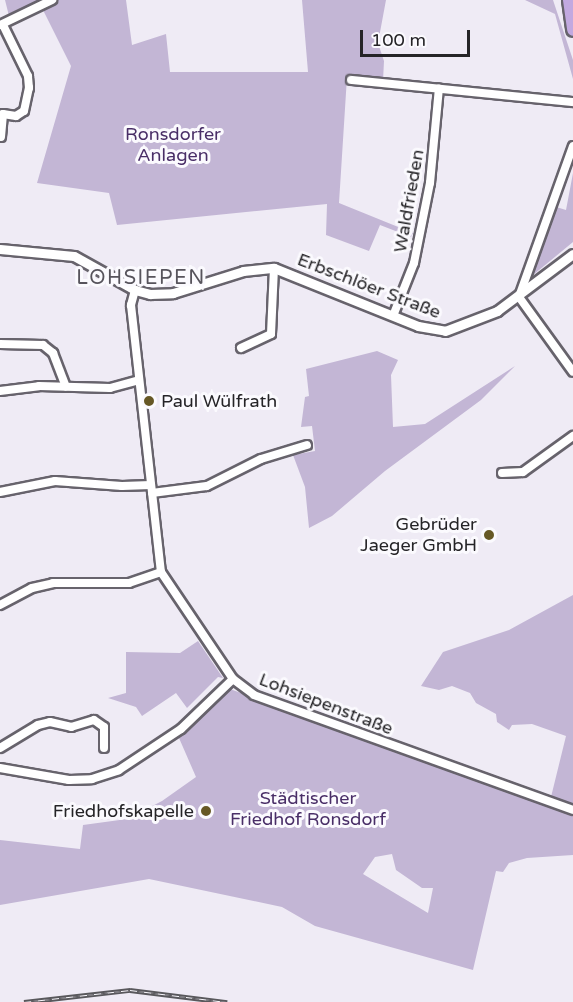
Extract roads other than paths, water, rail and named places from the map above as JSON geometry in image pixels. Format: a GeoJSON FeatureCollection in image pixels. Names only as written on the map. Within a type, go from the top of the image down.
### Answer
{"type":"FeatureCollection","features":[{"type":"Feature","properties":{"kind":"main road"},"geometry":{"type":"LineString","coordinates":[[571,8],[573,30]]}},
{"type":"Feature","properties":{"kind":"street"},"geometry":{"type":"LineString","coordinates":[[1,136],[3,114],[16,116],[24,111],[29,88],[28,76],[1,25],[52,0]]}},
{"type":"Feature","properties":{"kind":"street"},"geometry":{"type":"LineString","coordinates":[[351,80],[573,102]]}},
{"type":"Feature","properties":{"kind":"street","name":"Waldfrieden"},"geometry":{"type":"LineString","coordinates":[[393,316],[414,263],[430,183],[439,88]]}},
{"type":"Feature","properties":{"kind":"street"},"geometry":{"type":"LineString","coordinates":[[573,146],[519,297],[573,372]]}},
{"type":"Feature","properties":{"kind":"street","name":"Erbschlöer Straße"},"geometry":{"type":"LineString","coordinates":[[0,249],[74,256],[135,290],[165,294],[243,271],[274,268],[393,316],[445,331],[483,319],[519,297],[573,254]]}},
{"type":"Feature","properties":{"kind":"street","name":"Erbschlöer Straße"},"geometry":{"type":"LineString","coordinates":[[241,348],[270,334],[274,268]]}},
{"type":"Feature","properties":{"kind":"street","name":"Lohsiepenstraße"},"geometry":{"type":"LineString","coordinates":[[135,290],[131,305],[161,573],[233,679],[254,695],[573,810]]}},
{"type":"Feature","properties":{"kind":"street"},"geometry":{"type":"LineString","coordinates":[[0,344],[43,345],[53,353],[66,387]]}},
{"type":"Feature","properties":{"kind":"street"},"geometry":{"type":"LineString","coordinates":[[0,391],[66,387],[110,388],[139,380]]}},
{"type":"Feature","properties":{"kind":"street"},"geometry":{"type":"LineString","coordinates":[[502,474],[523,472],[573,436]]}},
{"type":"Feature","properties":{"kind":"street"},"geometry":{"type":"LineString","coordinates":[[0,492],[55,481],[152,489],[207,486],[261,459],[308,445]]}},
{"type":"Feature","properties":{"kind":"street"},"geometry":{"type":"LineString","coordinates":[[0,605],[32,588],[53,583],[129,583],[161,573]]}},
{"type":"Feature","properties":{"kind":"street"},"geometry":{"type":"LineString","coordinates":[[0,768],[44,779],[81,781],[119,771],[181,729],[233,679]]}},
{"type":"Feature","properties":{"kind":"street"},"geometry":{"type":"LineString","coordinates":[[0,748],[38,725],[50,722],[71,727],[94,720],[104,727],[104,748]]}},
{"type":"Feature","properties":{"kind":"railway"},"geometry":{"type":"LineString","coordinates":[[24,1002],[130,990],[227,1002]]}},
{"type":"Feature","properties":{"kind":"place","name":"Paul Wülfrath"},"geometry":{"type":"Point","coordinates":[149,401]}},
{"type":"Feature","properties":{"kind":"place","name":"Gebrüder Jaeger GmbH"},"geometry":{"type":"Point","coordinates":[489,535]}},
{"type":"Feature","properties":{"kind":"place","name":"Friedhofskapelle"},"geometry":{"type":"Point","coordinates":[206,811]}},
{"type":"Feature","properties":{"kind":"district","name":"LOHSIEPEN"},"geometry":{"type":"Point","coordinates":[141,278]}},
{"type":"Feature","properties":{"kind":"park label","name":"Ronsdorfer Anlagen"},"geometry":{"type":"Point","coordinates":[173,145]}},
{"type":"Feature","properties":{"kind":"park label","name":"Städtischer Friedhof Ronsdorf"},"geometry":{"type":"Point","coordinates":[308,809]}}]}
